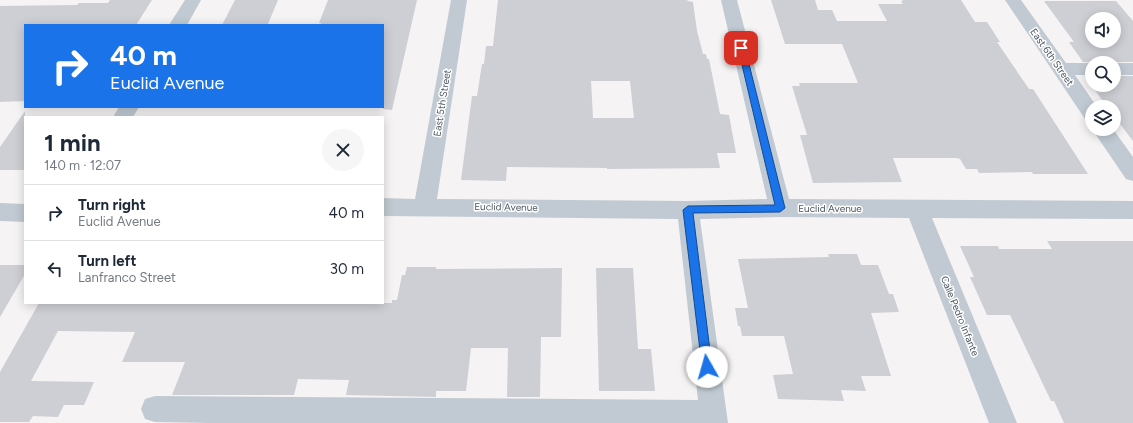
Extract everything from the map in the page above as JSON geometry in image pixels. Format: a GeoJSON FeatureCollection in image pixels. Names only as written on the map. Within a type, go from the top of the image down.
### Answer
{"type":"FeatureCollection","features":[{"type":"Feature","properties":{"kind":"street"},"geometry":{"type":"LineString","coordinates":[[179,24],[193,0]]}},
{"type":"Feature","properties":{"kind":"street","name":"East 5th Street"},"geometry":{"type":"LineString","coordinates":[[425,206],[459,0]]}},
{"type":"Feature","properties":{"kind":"street"},"geometry":{"type":"LineString","coordinates":[[729,0],[780,208]]}},
{"type":"Feature","properties":{"kind":"street","name":"East 6th Street"},"geometry":{"type":"LineString","coordinates":[[1013,0],[1085,104]]}},
{"type":"Feature","properties":{"kind":"street"},"geometry":{"type":"LineString","coordinates":[[1061,69],[1085,69]]}},
{"type":"Feature","properties":{"kind":"street"},"geometry":{"type":"LineString","coordinates":[[1121,69],[1133,69]]}},
{"type":"Feature","properties":{"kind":"street"},"geometry":{"type":"LineString","coordinates":[[1107,136],[1133,173]]}},
{"type":"Feature","properties":{"kind":"street","name":"Euclid Avenue"},"geometry":{"type":"LineString","coordinates":[[384,207],[425,206],[688,210],[780,208],[1133,210]]}},
{"type":"Feature","properties":{"kind":"street","name":"Calle Pedro Infante"},"geometry":{"type":"LineString","coordinates":[[917,208],[1003,423]]}},
{"type":"Feature","properties":{"kind":"street"},"geometry":{"type":"LineString","coordinates":[[155,409],[713,418],[688,210]]}},
{"type":"Feature","properties":{"kind":"street"},"geometry":{"type":"LineString","coordinates":[[0,212],[24,212]]}},
{"type":"Feature","properties":{"kind":"building"},"geometry":{"type":"Polygon","coordinates":[[[110,0],[152,0],[137,24],[24,24],[24,101],[0,102],[0,6],[108,3],[110,0]]]}},
{"type":"Feature","properties":{"kind":"building"},"geometry":{"type":"Polygon","coordinates":[[[235,0],[278,0],[268,24],[223,24],[235,0]]]}},
{"type":"Feature","properties":{"kind":"building"},"geometry":{"type":"Polygon","coordinates":[[[328,0],[417,0],[392,110],[383,109],[384,24],[319,23],[328,0]]]}},
{"type":"Feature","properties":{"kind":"building"},"geometry":{"type":"Polygon","coordinates":[[[498,0],[687,0],[693,2],[697,31],[703,54],[706,54],[707,59],[709,59],[720,114],[729,115],[736,153],[717,153],[720,168],[607,169],[507,167],[506,181],[461,180],[472,96],[477,96],[482,64],[484,64],[486,46],[493,46],[498,0]],[[591,81],[593,118],[634,118],[630,81],[591,81]]]}},
{"type":"Feature","properties":{"kind":"building"},"geometry":{"type":"Polygon","coordinates":[[[771,0],[815,0],[818,10],[832,10],[837,21],[887,21],[878,4],[903,4],[901,1],[904,0],[961,0],[975,22],[987,22],[1000,42],[997,42],[1029,89],[1033,89],[1088,174],[1033,174],[1032,172],[979,173],[977,169],[966,169],[960,159],[956,158],[893,158],[902,182],[813,183],[800,135],[807,135],[792,86],[800,86],[799,83],[858,83],[842,44],[785,44],[771,0]]]}},
{"type":"Feature","properties":{"kind":"building"},"geometry":{"type":"Polygon","coordinates":[[[1044,1],[1116,1],[1133,21],[1133,62],[1121,62],[1121,56],[1085,56],[1085,62],[1083,62],[1069,42],[1074,42],[1044,1]]]}},
{"type":"Feature","properties":{"kind":"building"},"geometry":{"type":"Polygon","coordinates":[[[1121,76],[1133,76],[1133,141],[1121,125],[1121,100],[1102,100],[1096,92],[1121,92],[1121,76]]]}},
{"type":"Feature","properties":{"kind":"building"},"geometry":{"type":"Polygon","coordinates":[[[25,111],[24,170],[0,170],[0,147],[25,111]]]}},
{"type":"Feature","properties":{"kind":"building"},"geometry":{"type":"Polygon","coordinates":[[[1047,241],[1133,241],[1133,423],[1064,423],[1054,401],[1051,401],[1010,315],[987,315],[970,277],[974,277],[960,246],[998,246],[999,249],[1052,249],[1047,241]]]}},
{"type":"Feature","properties":{"kind":"building"},"geometry":{"type":"Polygon","coordinates":[[[828,254],[857,254],[861,265],[878,265],[889,294],[893,294],[899,312],[871,313],[891,376],[861,376],[866,391],[841,390],[844,401],[778,399],[773,375],[793,374],[784,336],[742,336],[740,326],[738,326],[735,308],[748,308],[738,259],[829,257],[828,254]]]}},
{"type":"Feature","properties":{"kind":"building"},"geometry":{"type":"Polygon","coordinates":[[[0,265],[24,265],[24,276],[0,317],[0,265]]]}},
{"type":"Feature","properties":{"kind":"building"},"geometry":{"type":"Polygon","coordinates":[[[407,267],[436,267],[436,269],[562,268],[561,337],[541,337],[540,397],[507,397],[508,348],[471,348],[466,391],[436,391],[436,397],[346,395],[349,380],[298,379],[294,395],[172,395],[185,362],[122,362],[135,332],[58,331],[31,381],[94,382],[84,405],[64,405],[58,417],[33,416],[29,422],[0,422],[0,372],[38,304],[384,304],[392,303],[392,300],[397,300],[402,275],[405,275],[407,267]]]}},
{"type":"Feature","properties":{"kind":"building"},"geometry":{"type":"Polygon","coordinates":[[[596,268],[633,268],[638,349],[651,349],[655,391],[599,391],[596,268]]]}},
{"type":"Feature","properties":{"kind":"route"},"geometry":{"type":"LineString","coordinates":[[707,367],[688,210],[780,208],[741,48]]}}]}
